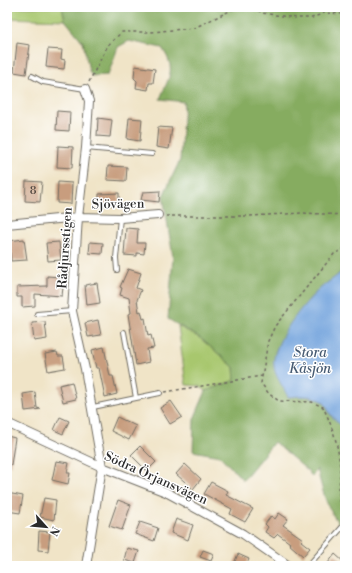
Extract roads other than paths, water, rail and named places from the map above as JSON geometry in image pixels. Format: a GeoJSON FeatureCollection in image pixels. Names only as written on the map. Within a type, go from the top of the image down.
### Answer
{"type":"FeatureCollection","features":[{"type":"Feature","properties":{"kind":"street","name":"Rådjursstigen"},"geometry":{"type":"LineString","coordinates":[[85,89],[89,101],[86,148],[78,217],[72,312],[93,407],[102,467],[86,566]]}},
{"type":"Feature","properties":{"kind":"street","name":"Sjövägen"},"geometry":{"type":"LineString","coordinates":[[7,224],[78,217],[120,218],[158,216]]}},
{"type":"Feature","properties":{"kind":"street","name":"Södra Örjansvägen"},"geometry":{"type":"LineString","coordinates":[[7,423],[102,467],[166,492],[243,534],[289,566]]}},
{"type":"Feature","properties":{"kind":"lane"},"geometry":{"type":"LineString","coordinates":[[32,76],[43,82],[85,89]]}},
{"type":"Feature","properties":{"kind":"lane"},"geometry":{"type":"LineString","coordinates":[[86,148],[152,154]]}},
{"type":"Feature","properties":{"kind":"lane"},"geometry":{"type":"LineString","coordinates":[[117,270],[116,258],[120,218]]}},
{"type":"Feature","properties":{"kind":"lane"},"geometry":{"type":"LineString","coordinates":[[37,314],[72,312]]}},
{"type":"Feature","properties":{"kind":"lane"},"geometry":{"type":"LineString","coordinates":[[124,332],[136,398]]}},
{"type":"Feature","properties":{"kind":"lane"},"geometry":{"type":"LineString","coordinates":[[93,407],[160,393]]}},
{"type":"Feature","properties":{"kind":"lane"},"geometry":{"type":"LineString","coordinates":[[308,566],[345,524]]}},
{"type":"Feature","properties":{"kind":"water","name":"Stora Kåsjön"},"geometry":{"type":"Polygon","coordinates":[[[345,267],[345,432],[330,414],[326,405],[322,401],[308,396],[288,397],[275,371],[274,358],[277,347],[283,335],[298,312],[315,294],[337,276],[345,267]]]}}]}
